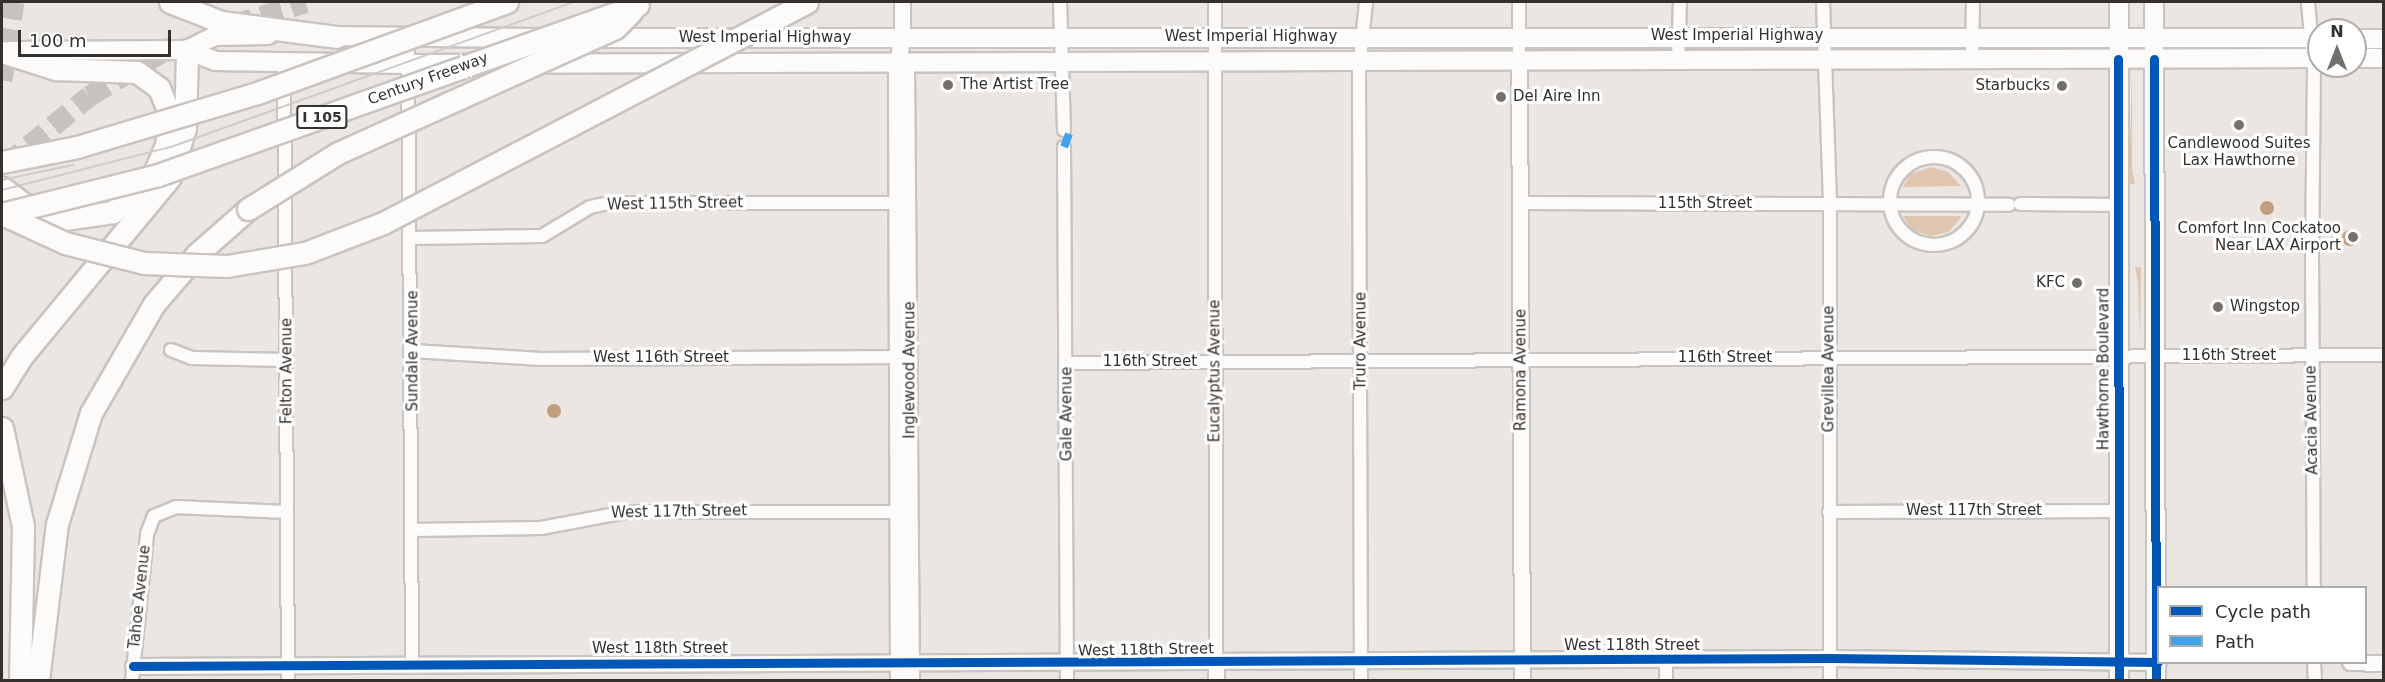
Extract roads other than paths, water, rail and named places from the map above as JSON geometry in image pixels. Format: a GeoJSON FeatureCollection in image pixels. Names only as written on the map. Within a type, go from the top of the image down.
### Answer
{"type":"FeatureCollection","features":[{"type":"Feature","properties":{"kind":"highway"},"geometry":{"type":"LineString","coordinates":[[170,2],[221,22],[336,37]]}},
{"type":"Feature","properties":{"kind":"highway"},"geometry":{"type":"LineString","coordinates":[[2,162],[76,147],[257,93],[507,2]]}},
{"type":"Feature","properties":{"kind":"highway"},"geometry":{"type":"LineString","coordinates":[[2,214],[65,243],[144,263],[226,266],[305,253],[383,223],[807,2]]}},
{"type":"Feature","properties":{"kind":"highway"},"geometry":{"type":"LineString","coordinates":[[38,681],[62,498],[91,413],[138,327],[197,255],[248,209],[311,167],[615,28],[643,3]]}},
{"type":"Feature","properties":{"kind":"highway","name":"Century Freeway"},"geometry":{"type":"LineString","coordinates":[[2,214],[158,176],[643,3]]}},
{"type":"Feature","properties":{"kind":"highway"},"geometry":{"type":"LineString","coordinates":[[2,388],[22,356],[166,184],[185,128],[187,50]]}},
{"type":"Feature","properties":{"kind":"highway"},"geometry":{"type":"LineString","coordinates":[[2,52],[56,69],[137,72],[159,88],[169,113],[166,145],[153,176],[113,212],[58,220],[33,211],[2,188]]}},
{"type":"Feature","properties":{"kind":"highway"},"geometry":{"type":"LineString","coordinates":[[2,428],[19,494],[26,588],[20,681]]}},
{"type":"Feature","properties":{"kind":"main road","name":"Hawthorne Boulevard"},"geometry":{"type":"LineString","coordinates":[[2119,2],[2120,681]]}},
{"type":"Feature","properties":{"kind":"main road"},"geometry":{"type":"LineString","coordinates":[[2154,2],[2156,681]]}},
{"type":"Feature","properties":{"kind":"main road","name":"West Imperial Highway"},"geometry":{"type":"LineString","coordinates":[[187,50],[215,36],[408,39],[1366,36],[2307,38]]}},
{"type":"Feature","properties":{"kind":"main road","name":"Inglewood Avenue"},"geometry":{"type":"LineString","coordinates":[[902,38],[902,60],[909,75],[903,203],[905,673]]}},
{"type":"Feature","properties":{"kind":"main road"},"geometry":{"type":"LineString","coordinates":[[2367,39],[2384,39]]}},
{"type":"Feature","properties":{"kind":"main road","name":"West Imperial Highway"},"geometry":{"type":"LineString","coordinates":[[2,52],[187,50],[215,61],[408,64],[1064,59],[1213,61],[2307,58]]}},
{"type":"Feature","properties":{"kind":"main road"},"geometry":{"type":"LineString","coordinates":[[2367,58],[2384,58]]}},
{"type":"Feature","properties":{"kind":"street"},"geometry":{"type":"LineString","coordinates":[[902,2],[902,38]]}},
{"type":"Feature","properties":{"kind":"street"},"geometry":{"type":"LineString","coordinates":[[1060,2],[1064,59],[1064,130]]}},
{"type":"Feature","properties":{"kind":"street","name":"Eucalyptus Avenue"},"geometry":{"type":"LineString","coordinates":[[1215,2],[1213,61],[1216,681]]}},
{"type":"Feature","properties":{"kind":"street","name":"Truro Avenue"},"geometry":{"type":"LineString","coordinates":[[1361,681],[1362,59],[1366,36],[1366,2]]}},
{"type":"Feature","properties":{"kind":"street"},"geometry":{"type":"LineString","coordinates":[[1519,2],[1519,60]]}},
{"type":"Feature","properties":{"kind":"street"},"geometry":{"type":"LineString","coordinates":[[1678,59],[1680,2]]}},
{"type":"Feature","properties":{"kind":"street","name":"Grevillea Avenue"},"geometry":{"type":"LineString","coordinates":[[1823,2],[1827,58],[1830,204],[1830,681]]}},
{"type":"Feature","properties":{"kind":"street"},"geometry":{"type":"LineString","coordinates":[[1972,58],[1973,2]]}},
{"type":"Feature","properties":{"kind":"street","name":"Acacia Avenue"},"geometry":{"type":"LineString","coordinates":[[2308,2],[2311,18]]}},
{"type":"Feature","properties":{"kind":"street","name":"Sundale Avenue"},"geometry":{"type":"LineString","coordinates":[[408,39],[413,351],[412,664]]}},
{"type":"Feature","properties":{"kind":"street","name":"Ramona Avenue"},"geometry":{"type":"LineString","coordinates":[[1519,60],[1522,681]]}},
{"type":"Feature","properties":{"kind":"street","name":"Felton Avenue"},"geometry":{"type":"LineString","coordinates":[[284,62],[288,673]]}},
{"type":"Feature","properties":{"kind":"street","name":"Acacia Avenue"},"geometry":{"type":"LineString","coordinates":[[2314,586],[2311,356],[2315,78]]}},
{"type":"Feature","properties":{"kind":"street","name":"Gale Avenue"},"geometry":{"type":"LineString","coordinates":[[1064,147],[1067,673]]}},
{"type":"Feature","properties":{"kind":"street"},"geometry":{"type":"LineString","coordinates":[[1935,156],[1968,171],[1979,205],[1964,234],[1935,246],[1904,233],[1890,204],[1898,174],[1914,161],[1935,156]]}},
{"type":"Feature","properties":{"kind":"street","name":"West 115th Street"},"geometry":{"type":"LineString","coordinates":[[412,238],[542,236],[590,207],[609,203],[903,203]]}},
{"type":"Feature","properties":{"kind":"street","name":"115th Street"},"geometry":{"type":"LineString","coordinates":[[1521,203],[2119,205]]}},
{"type":"Feature","properties":{"kind":"street"},"geometry":{"type":"LineString","coordinates":[[171,350],[192,358],[287,360]]}},
{"type":"Feature","properties":{"kind":"street","name":"West 116th Street"},"geometry":{"type":"LineString","coordinates":[[413,351],[541,359],[904,357]]}},
{"type":"Feature","properties":{"kind":"street","name":"116th Street"},"geometry":{"type":"LineString","coordinates":[[1067,363],[1362,357],[2384,356]]}},
{"type":"Feature","properties":{"kind":"street","name":"Tahoe Avenue"},"geometry":{"type":"LineString","coordinates":[[133,673],[147,534],[154,516],[176,507],[287,512]]}},
{"type":"Feature","properties":{"kind":"street","name":"West 117th Street"},"geometry":{"type":"LineString","coordinates":[[1829,512],[2119,511]]}},
{"type":"Feature","properties":{"kind":"street","name":"West 117th Street"},"geometry":{"type":"LineString","coordinates":[[412,530],[541,528],[626,512],[905,512]]}},
{"type":"Feature","properties":{"kind":"street","name":"West 118th Street"},"geometry":{"type":"LineString","coordinates":[[133,673],[288,673],[412,664],[905,673],[1067,673],[1216,664],[1666,662],[1830,658],[2157,662]]}},
{"type":"Feature","properties":{"kind":"street"},"geometry":{"type":"LineString","coordinates":[[1666,662],[1666,681]]}},
{"type":"Feature","properties":{"kind":"street"},"geometry":{"type":"LineString","coordinates":[[2367,663],[2384,663]]}},
{"type":"Feature","properties":{"kind":"street"},"geometry":{"type":"LineString","coordinates":[[2314,664],[2314,681]]}},
{"type":"Feature","properties":{"kind":"tunnel"},"geometry":{"type":"LineString","coordinates":[[2,80],[14,2]]}},
{"type":"Feature","properties":{"kind":"tunnel"},"geometry":{"type":"LineString","coordinates":[[232,25],[306,2]]}},
{"type":"Feature","properties":{"kind":"tunnel"},"geometry":{"type":"LineString","coordinates":[[5,165],[89,96],[172,46]]}},
{"type":"Feature","properties":{"kind":"tram line"},"geometry":{"type":"LineString","coordinates":[[2,190],[171,147],[574,2]]}},
{"type":"Feature","properties":{"kind":"tram line"},"geometry":{"type":"LineString","coordinates":[[2,180],[73,165]]}},
{"type":"Feature","properties":{"kind":"place","name":"The Artist Tree"},"geometry":{"type":"Point","coordinates":[948,85]}},
{"type":"Feature","properties":{"kind":"place","name":"Starbucks"},"geometry":{"type":"Point","coordinates":[2062,86]}},
{"type":"Feature","properties":{"kind":"place","name":"Del Aire Inn"},"geometry":{"type":"Point","coordinates":[1501,97]}},
{"type":"Feature","properties":{"kind":"place","name":"Candlewood Suites Lax Hawthorne"},"geometry":{"type":"Point","coordinates":[2239,125]}},
{"type":"Feature","properties":{"kind":"place","name":"Comfort Inn Cockatoo Near LAX Airport"},"geometry":{"type":"Point","coordinates":[2353,237]}},
{"type":"Feature","properties":{"kind":"place","name":"KFC"},"geometry":{"type":"Point","coordinates":[2077,283]}},
{"type":"Feature","properties":{"kind":"place","name":"Wingstop"},"geometry":{"type":"Point","coordinates":[2218,307]}}]}
